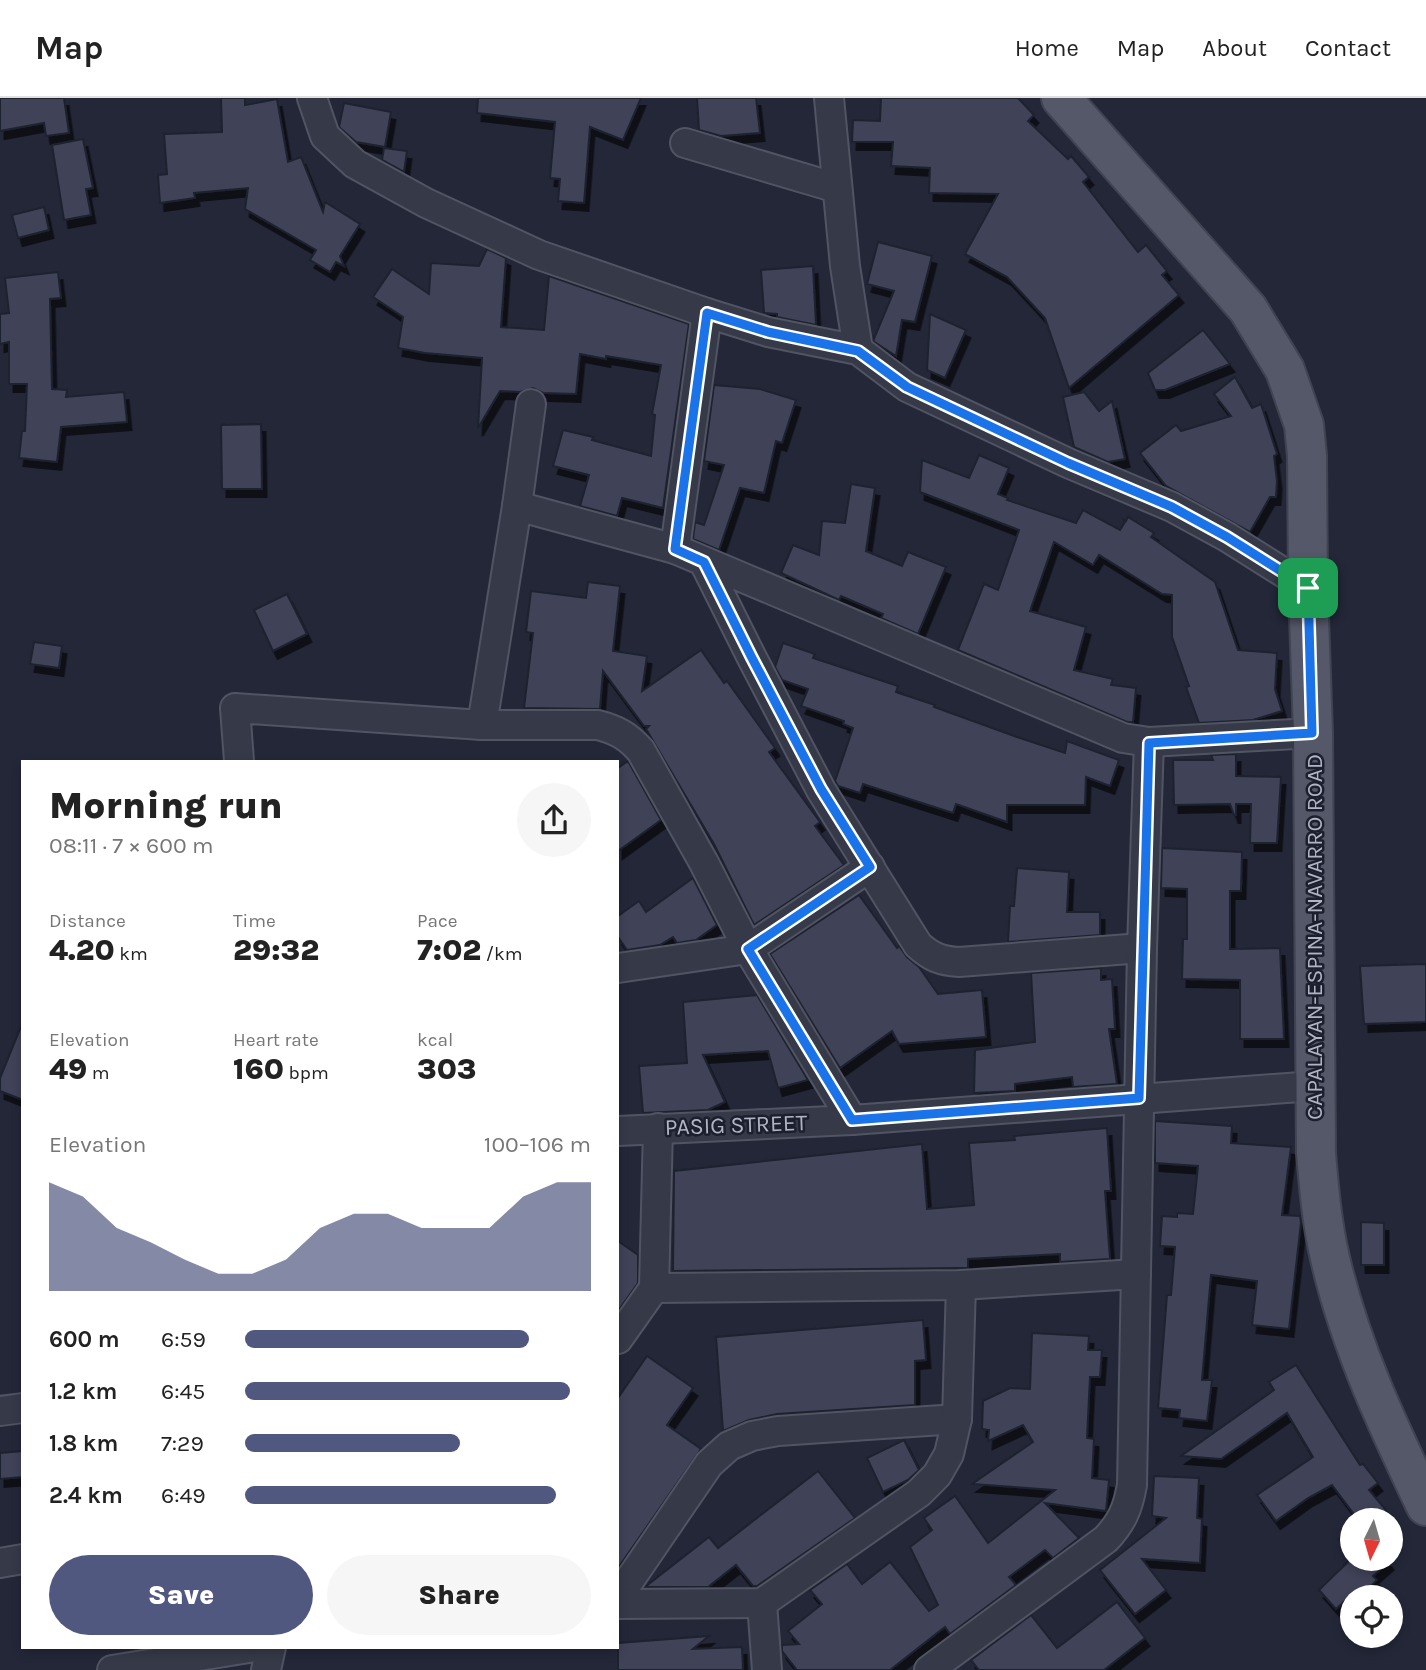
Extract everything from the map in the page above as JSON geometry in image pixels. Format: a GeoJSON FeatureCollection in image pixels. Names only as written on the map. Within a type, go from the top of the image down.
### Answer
{"type":"FeatureCollection","features":[{"type":"Feature","properties":{"kind":"main road","name":"CAPALAYAN-ESPINA-NAVARRO ROAD"},"geometry":{"type":"LineString","coordinates":[[1061,98],[1248,309],[1285,370],[1304,425],[1307,456],[1312,733],[1316,1153],[1330,1258],[1363,1368],[1426,1506]]}},
{"type":"Feature","properties":{"kind":"street"},"geometry":{"type":"LineString","coordinates":[[312,98],[325,136],[355,164],[414,197],[539,255],[768,332],[858,351],[907,387],[1068,463],[1172,507],[1227,537],[1308,588]]}},
{"type":"Feature","properties":{"kind":"street"},"geometry":{"type":"LineString","coordinates":[[829,98],[845,266],[858,351]]}},
{"type":"Feature","properties":{"kind":"street"},"geometry":{"type":"LineString","coordinates":[[685,143],[837,188]]}},
{"type":"Feature","properties":{"kind":"street"},"geometry":{"type":"LineString","coordinates":[[675,549],[707,313]]}},
{"type":"Feature","properties":{"kind":"street"},"geometry":{"type":"LineString","coordinates":[[482,725],[531,404]]}},
{"type":"Feature","properties":{"kind":"street"},"geometry":{"type":"LineString","coordinates":[[517,506],[675,549],[1123,738],[1149,743],[1312,733]]}},
{"type":"Feature","properties":{"kind":"street"},"geometry":{"type":"LineString","coordinates":[[704,562],[821,789],[918,946],[930,956],[945,961],[1142,948]]}},
{"type":"Feature","properties":{"kind":"street"},"geometry":{"type":"LineString","coordinates":[[239,760],[235,708],[482,725],[598,725],[628,737],[641,751],[704,863],[748,949],[852,1120]]}},
{"type":"Feature","properties":{"kind":"street"},"geometry":{"type":"LineString","coordinates":[[929,1670],[1106,1539],[1121,1524],[1129,1505],[1132,1485],[1142,948],[1149,743]]}},
{"type":"Feature","properties":{"kind":"street"},"geometry":{"type":"LineString","coordinates":[[619,968],[748,949],[870,867]]}},
{"type":"Feature","properties":{"kind":"street","name":"PASIG STREET"},"geometry":{"type":"LineString","coordinates":[[619,1131],[852,1120],[1314,1086]]}},
{"type":"Feature","properties":{"kind":"street"},"geometry":{"type":"LineString","coordinates":[[619,1338],[654,1288],[658,1128]]}},
{"type":"Feature","properties":{"kind":"street"},"geometry":{"type":"LineString","coordinates":[[654,1288],[961,1285],[1136,1274]]}},
{"type":"Feature","properties":{"kind":"street"},"geometry":{"type":"LineString","coordinates":[[619,1604],[762,1603],[919,1493],[937,1475],[949,1454],[957,1419],[961,1285]]}},
{"type":"Feature","properties":{"kind":"street"},"geometry":{"type":"LineString","coordinates":[[0,1411],[21,1408]]}},
{"type":"Feature","properties":{"kind":"street"},"geometry":{"type":"LineString","coordinates":[[619,1596],[709,1464],[729,1446],[752,1436],[778,1431],[957,1419]]}},
{"type":"Feature","properties":{"kind":"street"},"geometry":{"type":"LineString","coordinates":[[0,1563],[21,1559]]}},
{"type":"Feature","properties":{"kind":"street"},"geometry":{"type":"LineString","coordinates":[[762,1603],[767,1670]]}},
{"type":"Feature","properties":{"kind":"street"},"geometry":{"type":"LineString","coordinates":[[112,1670],[243,1649]]}},
{"type":"Feature","properties":{"kind":"street"},"geometry":{"type":"LineString","coordinates":[[266,1670],[271,1649]]}},
{"type":"Feature","properties":{"kind":"building"},"geometry":{"type":"Polygon","coordinates":[[[0,98],[64,98],[69,133],[46,136],[44,123],[0,131],[0,98]]]}},
{"type":"Feature","properties":{"kind":"building"},"geometry":{"type":"Polygon","coordinates":[[[221,98],[245,98],[245,105],[277,99],[288,162],[301,157],[323,212],[325,202],[360,224],[340,256],[344,266],[336,262],[330,272],[310,260],[316,250],[245,209],[248,188],[194,193],[195,198],[160,203],[158,175],[167,174],[164,134],[222,132],[221,98]]]}},
{"type":"Feature","properties":{"kind":"building"},"geometry":{"type":"Polygon","coordinates":[[[478,98],[641,98],[623,140],[590,127],[584,203],[558,201],[560,179],[550,178],[555,122],[477,113],[478,98]]]}},
{"type":"Feature","properties":{"kind":"building"},"geometry":{"type":"Polygon","coordinates":[[[697,98],[756,98],[760,133],[721,136],[699,130],[697,98]]]}},
{"type":"Feature","properties":{"kind":"building"},"geometry":{"type":"Polygon","coordinates":[[[881,98],[1018,98],[1034,115],[1028,121],[1068,159],[1071,156],[1089,177],[1083,182],[1138,252],[1146,245],[1167,271],[1162,275],[1179,295],[1069,388],[1045,318],[1007,277],[965,254],[998,194],[929,193],[930,168],[891,166],[893,142],[852,142],[853,120],[880,121],[881,98]]]}},
{"type":"Feature","properties":{"kind":"building"},"geometry":{"type":"Polygon","coordinates":[[[344,103],[391,112],[385,147],[356,142],[339,127],[344,103]]]}},
{"type":"Feature","properties":{"kind":"building"},"geometry":{"type":"Polygon","coordinates":[[[83,139],[93,188],[86,189],[91,215],[64,220],[52,145],[83,139]]]}},
{"type":"Feature","properties":{"kind":"building"},"geometry":{"type":"Polygon","coordinates":[[[384,148],[407,151],[404,172],[382,160],[384,148]]]}},
{"type":"Feature","properties":{"kind":"building"},"geometry":{"type":"Polygon","coordinates":[[[44,207],[49,230],[18,238],[12,215],[44,207]]]}},
{"type":"Feature","properties":{"kind":"building"},"geometry":{"type":"Polygon","coordinates":[[[878,242],[932,256],[915,322],[902,320],[896,356],[873,341],[894,291],[867,284],[878,242]]]}},
{"type":"Feature","properties":{"kind":"building"},"geometry":{"type":"Polygon","coordinates":[[[487,249],[506,258],[501,327],[544,330],[549,276],[689,324],[663,508],[622,498],[617,516],[580,506],[589,475],[553,466],[563,430],[651,456],[655,415],[652,414],[661,365],[580,354],[576,394],[543,393],[533,388],[520,392],[500,391],[478,428],[482,358],[398,348],[403,317],[373,297],[392,269],[429,294],[431,263],[479,266],[487,249]]]}},
{"type":"Feature","properties":{"kind":"building"},"geometry":{"type":"Polygon","coordinates":[[[813,266],[816,325],[764,313],[761,270],[813,266]]]}},
{"type":"Feature","properties":{"kind":"building"},"geometry":{"type":"Polygon","coordinates":[[[58,272],[61,298],[50,299],[52,389],[67,390],[66,397],[124,392],[127,422],[61,427],[57,462],[19,458],[22,431],[25,431],[27,384],[9,384],[9,342],[0,344],[0,314],[9,313],[5,278],[58,272]]]}},
{"type":"Feature","properties":{"kind":"building"},"geometry":{"type":"Polygon","coordinates":[[[930,314],[966,330],[945,378],[927,370],[930,314]]]}},
{"type":"Feature","properties":{"kind":"building"},"geometry":{"type":"Polygon","coordinates":[[[1203,330],[1230,364],[1165,390],[1155,390],[1148,373],[1203,330]]]}},
{"type":"Feature","properties":{"kind":"building"},"geometry":{"type":"Polygon","coordinates":[[[1235,377],[1252,408],[1261,404],[1277,454],[1274,456],[1276,497],[1270,497],[1250,532],[1166,486],[1140,453],[1176,425],[1181,431],[1231,416],[1214,394],[1235,377]]]}},
{"type":"Feature","properties":{"kind":"building"},"geometry":{"type":"Polygon","coordinates":[[[714,385],[760,389],[796,400],[782,443],[776,441],[764,493],[740,488],[719,550],[693,539],[695,522],[704,525],[724,465],[704,461],[714,385]]]}},
{"type":"Feature","properties":{"kind":"building"},"geometry":{"type":"Polygon","coordinates":[[[1084,392],[1099,411],[1112,401],[1125,459],[1108,462],[1074,447],[1063,397],[1084,392]]]}},
{"type":"Feature","properties":{"kind":"building"},"geometry":{"type":"Polygon","coordinates":[[[261,424],[262,489],[222,489],[221,425],[261,424]]]}},
{"type":"Feature","properties":{"kind":"building"},"geometry":{"type":"Polygon","coordinates":[[[979,455],[1009,468],[998,494],[1008,498],[1007,500],[1076,523],[1083,510],[1120,530],[1128,517],[1154,533],[1151,537],[1215,582],[1238,650],[1277,653],[1275,689],[1282,711],[1253,720],[1199,723],[1172,637],[1172,595],[1162,594],[1099,555],[1093,565],[1054,542],[1030,611],[1086,627],[1074,670],[1113,679],[1111,685],[1136,688],[1133,722],[1127,722],[958,650],[984,584],[998,590],[1019,530],[920,492],[922,460],[969,478],[979,455]]]}},
{"type":"Feature","properties":{"kind":"building"},"geometry":{"type":"Polygon","coordinates":[[[851,484],[875,488],[866,551],[902,566],[908,552],[946,567],[918,634],[881,618],[883,614],[841,596],[839,600],[781,573],[793,545],[819,555],[822,521],[845,523],[851,484]]]}},
{"type":"Feature","properties":{"kind":"building"},"geometry":{"type":"Polygon","coordinates":[[[588,582],[620,586],[613,651],[647,656],[642,691],[701,650],[775,748],[769,752],[820,822],[815,826],[844,865],[754,925],[714,844],[646,729],[649,726],[644,726],[603,671],[600,709],[524,708],[533,633],[526,632],[531,591],[586,598],[588,582]]]}},
{"type":"Feature","properties":{"kind":"building"},"geometry":{"type":"Polygon","coordinates":[[[287,594],[307,634],[273,651],[254,610],[287,594]]]}},
{"type":"Feature","properties":{"kind":"building"},"geometry":{"type":"Polygon","coordinates":[[[34,642],[62,646],[59,668],[30,664],[34,642]]]}},
{"type":"Feature","properties":{"kind":"building"},"geometry":{"type":"Polygon","coordinates":[[[783,643],[815,654],[813,658],[898,686],[896,692],[1017,737],[1065,753],[1067,741],[1119,760],[1110,786],[1086,777],[1085,805],[1007,805],[1007,822],[956,804],[953,813],[863,784],[860,793],[838,786],[835,781],[853,728],[843,724],[844,721],[801,706],[808,689],[782,680],[775,667],[783,643]]]}},
{"type":"Feature","properties":{"kind":"building"},"geometry":{"type":"Polygon","coordinates":[[[1236,754],[1236,776],[1281,777],[1277,843],[1250,843],[1251,804],[1236,804],[1236,815],[1230,804],[1174,805],[1173,760],[1213,760],[1211,755],[1236,754]]]}},
{"type":"Feature","properties":{"kind":"building"},"geometry":{"type":"Polygon","coordinates":[[[628,761],[661,820],[619,850],[619,767],[628,761]]]}},
{"type":"Feature","properties":{"kind":"building"},"geometry":{"type":"Polygon","coordinates":[[[1162,848],[1242,852],[1241,891],[1230,891],[1230,949],[1280,948],[1284,1039],[1240,1039],[1240,980],[1182,979],[1183,939],[1187,939],[1187,889],[1161,888],[1162,848]]]}},
{"type":"Feature","properties":{"kind":"building"},"geometry":{"type":"Polygon","coordinates":[[[1017,868],[1069,872],[1067,912],[1100,912],[1100,935],[1008,942],[1010,906],[1014,906],[1017,868]]]}},
{"type":"Feature","properties":{"kind":"building"},"geometry":{"type":"Polygon","coordinates":[[[693,878],[717,925],[696,940],[677,943],[673,937],[660,945],[627,950],[619,938],[619,915],[639,901],[646,912],[693,878]]]}},
{"type":"Feature","properties":{"kind":"building"},"geometry":{"type":"Polygon","coordinates":[[[859,895],[897,948],[899,946],[919,967],[938,994],[982,990],[986,1037],[899,1044],[892,1031],[840,1068],[770,954],[859,895]]]}},
{"type":"Feature","properties":{"kind":"building"},"geometry":{"type":"Polygon","coordinates":[[[1426,964],[1426,1022],[1364,1024],[1360,966],[1426,964]]]}},
{"type":"Feature","properties":{"kind":"building"},"geometry":{"type":"Polygon","coordinates":[[[1101,968],[1101,980],[1112,979],[1115,1029],[1109,1029],[1117,1084],[1073,1087],[1072,1077],[1015,1084],[1015,1091],[974,1093],[975,1050],[1035,1042],[1031,973],[1101,968]]]}},
{"type":"Feature","properties":{"kind":"building"},"geometry":{"type":"Polygon","coordinates":[[[757,995],[808,1080],[778,1088],[768,1051],[703,1055],[725,1102],[708,1110],[643,1113],[639,1066],[687,1063],[683,1002],[757,995]]]}},
{"type":"Feature","properties":{"kind":"building"},"geometry":{"type":"Polygon","coordinates":[[[21,1026],[21,1099],[0,1091],[0,1078],[21,1026]]]}},
{"type":"Feature","properties":{"kind":"building"},"geometry":{"type":"Polygon","coordinates":[[[1155,1121],[1232,1126],[1231,1143],[1291,1147],[1282,1215],[1300,1216],[1301,1222],[1289,1329],[1252,1325],[1257,1281],[1211,1275],[1202,1380],[1212,1380],[1207,1421],[1179,1418],[1180,1410],[1158,1408],[1167,1295],[1171,1295],[1175,1247],[1160,1246],[1162,1216],[1193,1214],[1198,1166],[1155,1163],[1155,1121]]]}},
{"type":"Feature","properties":{"kind":"building"},"geometry":{"type":"Polygon","coordinates":[[[1107,1128],[1111,1191],[1105,1191],[1110,1259],[1060,1262],[1060,1254],[968,1259],[968,1268],[673,1271],[674,1171],[922,1144],[927,1209],[974,1205],[969,1143],[1107,1128]]]}},
{"type":"Feature","properties":{"kind":"building"},"geometry":{"type":"Polygon","coordinates":[[[1361,1222],[1384,1223],[1384,1265],[1361,1265],[1361,1222]]]}},
{"type":"Feature","properties":{"kind":"building"},"geometry":{"type":"Polygon","coordinates":[[[619,1242],[638,1255],[638,1283],[619,1310],[619,1242]]]}},
{"type":"Feature","properties":{"kind":"building"},"geometry":{"type":"Polygon","coordinates":[[[923,1320],[926,1360],[915,1361],[915,1405],[777,1414],[749,1420],[723,1431],[716,1337],[923,1320]]]}},
{"type":"Feature","properties":{"kind":"building"},"geometry":{"type":"Polygon","coordinates":[[[1032,1333],[1089,1336],[1088,1350],[1102,1350],[1100,1377],[1090,1377],[1087,1438],[1094,1439],[1092,1478],[1109,1480],[1106,1511],[1045,1503],[1079,1538],[1053,1558],[1045,1550],[1009,1577],[1016,1585],[950,1634],[945,1627],[890,1670],[797,1670],[782,1651],[782,1645],[799,1644],[788,1631],[822,1604],[810,1590],[847,1564],[862,1584],[890,1562],[929,1611],[938,1605],[910,1547],[932,1530],[924,1518],[955,1496],[988,1543],[1055,1490],[972,1484],[1033,1442],[1023,1425],[988,1441],[989,1430],[982,1429],[983,1401],[1010,1388],[1030,1389],[1032,1333]]]}},
{"type":"Feature","properties":{"kind":"building"},"geometry":{"type":"Polygon","coordinates":[[[647,1356],[693,1388],[667,1425],[701,1449],[619,1567],[619,1397],[647,1356]]]}},
{"type":"Feature","properties":{"kind":"building"},"geometry":{"type":"Polygon","coordinates":[[[1296,1365],[1360,1465],[1363,1464],[1378,1483],[1369,1490],[1384,1508],[1349,1508],[1332,1485],[1276,1521],[1257,1495],[1313,1457],[1287,1413],[1221,1459],[1181,1456],[1274,1390],[1269,1382],[1296,1365]]]}},
{"type":"Feature","properties":{"kind":"building"},"geometry":{"type":"Polygon","coordinates":[[[904,1440],[919,1470],[908,1480],[883,1492],[867,1458],[904,1440]]]}},
{"type":"Feature","properties":{"kind":"building"},"geometry":{"type":"Polygon","coordinates":[[[21,1451],[21,1477],[0,1479],[0,1453],[21,1451]]]}},
{"type":"Feature","properties":{"kind":"building"},"geometry":{"type":"Polygon","coordinates":[[[818,1471],[855,1518],[757,1586],[753,1586],[736,1565],[708,1587],[645,1587],[709,1537],[718,1548],[818,1471]]]}},
{"type":"Feature","properties":{"kind":"building"},"geometry":{"type":"Polygon","coordinates":[[[1154,1476],[1199,1478],[1197,1518],[1202,1519],[1200,1563],[1142,1559],[1166,1590],[1135,1614],[1100,1570],[1166,1518],[1152,1516],[1154,1476]]]}},
{"type":"Feature","properties":{"kind":"building"},"geometry":{"type":"Polygon","coordinates":[[[1340,1570],[1340,1572],[1378,1572],[1373,1576],[1377,1580],[1372,1585],[1340,1585],[1340,1605],[1336,1609],[1319,1590],[1340,1570]]]}},
{"type":"Feature","properties":{"kind":"building"},"geometry":{"type":"Polygon","coordinates":[[[1117,1602],[1145,1638],[1104,1670],[979,1670],[971,1660],[1031,1615],[1057,1648],[1117,1602]]]}},
{"type":"Feature","properties":{"kind":"building"},"geometry":{"type":"Polygon","coordinates":[[[709,1636],[693,1649],[742,1647],[743,1670],[618,1670],[619,1643],[709,1636]]]}},
{"type":"Feature","properties":{"kind":"route"},"geometry":{"type":"LineString","coordinates":[[707,313],[768,332],[858,351],[907,387],[1068,463],[1172,507],[1227,537],[1308,588],[1312,733],[1149,743],[1139,1098],[852,1120],[748,949],[870,867],[821,789],[704,562],[675,549],[707,313]]}}]}
